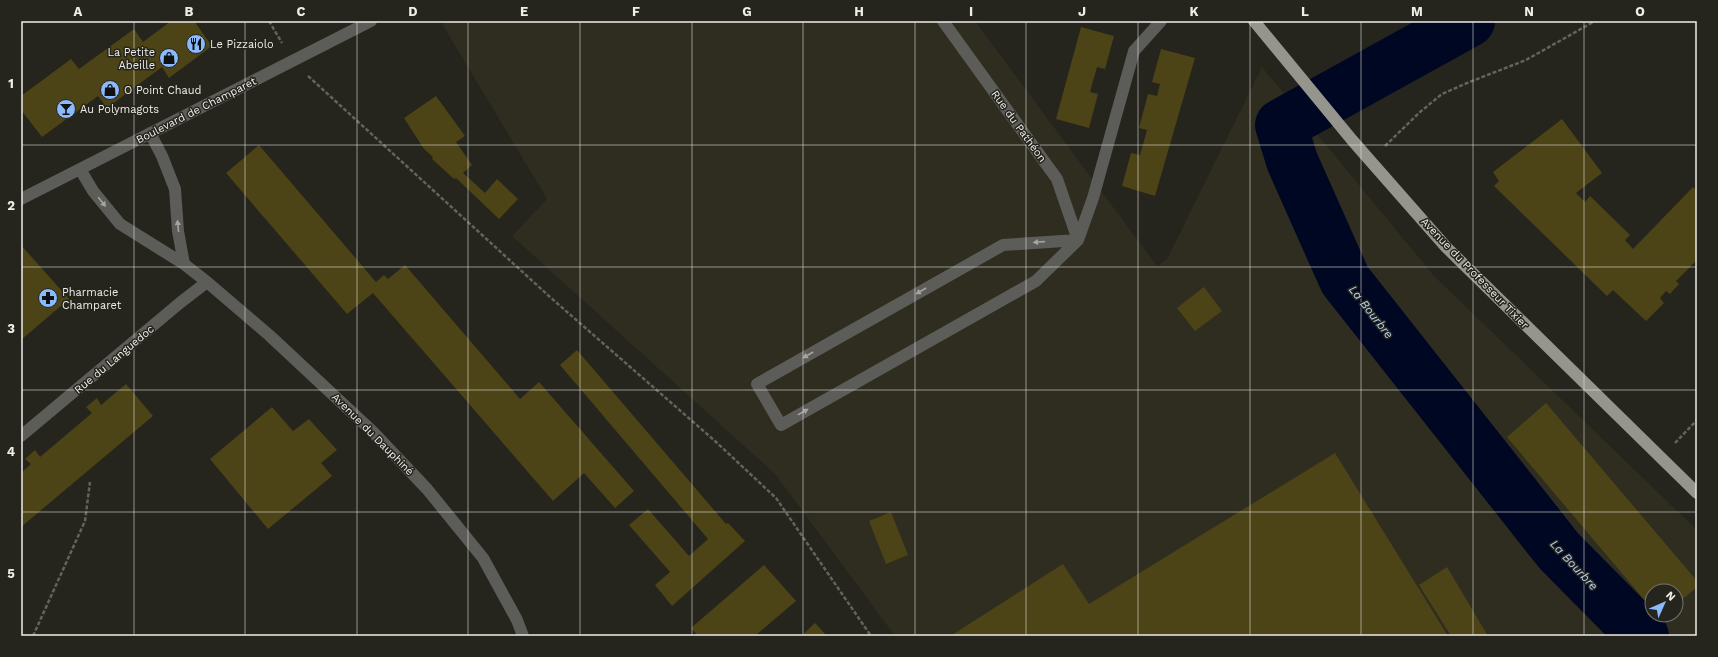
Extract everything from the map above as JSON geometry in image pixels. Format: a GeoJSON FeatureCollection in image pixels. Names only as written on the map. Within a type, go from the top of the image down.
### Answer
{"type":"FeatureCollection","features":[{"type":"Feature","properties":{"kind":"main road","name":"Avenue du Professeur Tixier"},"geometry":{"type":"LineString","coordinates":[[1254,21],[1352,140],[1446,247],[1697,493]]}},
{"type":"Feature","properties":{"kind":"street","name":"Boulevard de Champaret"},"geometry":{"type":"LineString","coordinates":[[21,199],[371,21]]}},
{"type":"Feature","properties":{"kind":"street","name":"Rue du Pathéon"},"geometry":{"type":"LineString","coordinates":[[943,21],[1057,179],[1078,240]]}},
{"type":"Feature","properties":{"kind":"street"},"geometry":{"type":"LineString","coordinates":[[1078,240],[1003,245],[757,384],[781,425],[1036,281],[1078,240],[1093,198],[1134,50],[1162,21]]}},
{"type":"Feature","properties":{"kind":"street"},"geometry":{"type":"LineString","coordinates":[[150,133],[162,156],[175,188],[178,231],[184,264]]}},
{"type":"Feature","properties":{"kind":"street","name":"Avenue du Dauphiné"},"geometry":{"type":"LineString","coordinates":[[80,169],[93,191],[120,224],[184,264],[207,282],[269,335],[373,432],[427,489],[483,558],[517,620],[524,636]]}},
{"type":"Feature","properties":{"kind":"street","name":"Rue du Languedoc"},"geometry":{"type":"LineString","coordinates":[[21,436],[207,282]]}},
{"type":"Feature","properties":{"kind":"path"},"geometry":{"type":"LineString","coordinates":[[1370,160],[1420,112],[1442,94],[1526,60],[1595,21]]}},
{"type":"Feature","properties":{"kind":"path"},"geometry":{"type":"LineString","coordinates":[[292,61],[538,286],[715,441],[776,498],[871,636]]}},
{"type":"Feature","properties":{"kind":"path"},"geometry":{"type":"LineString","coordinates":[[1660,458],[1697,420]]}},
{"type":"Feature","properties":{"kind":"path"},"geometry":{"type":"LineString","coordinates":[[33,636],[85,521],[90,482]]}},
{"type":"Feature","properties":{"kind":"shaded area"},"geometry":{"type":"Polygon","coordinates":[[[450,21],[975,21],[1157,266],[1167,259],[1262,67],[1434,276],[1697,530],[1697,636],[895,636],[775,474],[512,236],[547,199],[442,24],[450,21]]]}},
{"type":"Feature","properties":{"kind":"building"},"geometry":{"type":"Polygon","coordinates":[[[171,21],[194,21],[212,46],[169,78],[162,67],[107,108],[98,96],[42,137],[21,110],[21,96],[71,59],[79,69],[134,29],[143,42],[171,21]]]}},
{"type":"Feature","properties":{"kind":"building"},"geometry":{"type":"Polygon","coordinates":[[[1081,27],[1114,36],[1105,69],[1097,67],[1090,92],[1098,94],[1089,128],[1056,119],[1081,27]]]}},
{"type":"Feature","properties":{"kind":"building"},"geometry":{"type":"Polygon","coordinates":[[[1161,49],[1195,58],[1155,196],[1122,186],[1131,153],[1140,155],[1147,130],[1139,128],[1148,94],[1157,96],[1160,84],[1152,82],[1161,49]]]}},
{"type":"Feature","properties":{"kind":"building"},"geometry":{"type":"Polygon","coordinates":[[[436,96],[465,136],[456,142],[472,165],[463,173],[485,193],[497,179],[518,199],[499,219],[456,178],[454,179],[432,159],[433,157],[424,149],[404,118],[436,96]]]}},
{"type":"Feature","properties":{"kind":"building"},"geometry":{"type":"Polygon","coordinates":[[[1562,119],[1602,173],[1576,193],[1585,202],[1590,196],[1630,235],[1625,240],[1633,249],[1693,187],[1697,191],[1697,260],[1676,281],[1679,284],[1670,294],[1666,291],[1660,298],[1664,303],[1646,321],[1613,290],[1607,296],[1494,186],[1499,181],[1493,172],[1562,119]]]}},
{"type":"Feature","properties":{"kind":"building"},"geometry":{"type":"Polygon","coordinates":[[[259,145],[376,282],[384,275],[388,279],[405,265],[520,399],[539,382],[634,491],[615,508],[584,473],[553,501],[373,293],[347,314],[226,173],[259,145]]]}},
{"type":"Feature","properties":{"kind":"building"},"geometry":{"type":"Polygon","coordinates":[[[21,245],[69,299],[21,340],[21,245]]]}},
{"type":"Feature","properties":{"kind":"building"},"geometry":{"type":"Polygon","coordinates":[[[1204,287],[1222,311],[1195,331],[1177,308],[1204,287]]]}},
{"type":"Feature","properties":{"kind":"building"},"geometry":{"type":"Polygon","coordinates":[[[577,350],[726,524],[728,523],[745,541],[672,606],[655,585],[670,572],[629,525],[648,509],[689,556],[708,539],[560,365],[577,350]]]}},
{"type":"Feature","properties":{"kind":"building"},"geometry":{"type":"Polygon","coordinates":[[[126,384],[153,416],[21,527],[21,473],[31,464],[25,459],[35,450],[40,457],[92,413],[86,407],[97,398],[101,405],[126,384]]]}},
{"type":"Feature","properties":{"kind":"building"},"geometry":{"type":"Polygon","coordinates":[[[1546,403],[1697,581],[1697,587],[1684,598],[1684,583],[1644,583],[1644,600],[1507,437],[1546,403]]]}},
{"type":"Feature","properties":{"kind":"building"},"geometry":{"type":"Polygon","coordinates":[[[272,407],[293,431],[309,419],[337,450],[321,463],[332,476],[268,529],[210,459],[272,407]]]}},
{"type":"Feature","properties":{"kind":"building"},"geometry":{"type":"Polygon","coordinates":[[[1335,453],[1448,636],[952,635],[1063,564],[1089,604],[1335,453]]]}},
{"type":"Feature","properties":{"kind":"building"},"geometry":{"type":"Polygon","coordinates":[[[891,512],[908,555],[886,564],[869,521],[891,512]]]}},
{"type":"Feature","properties":{"kind":"building"},"geometry":{"type":"Polygon","coordinates":[[[764,565],[796,601],[755,636],[698,636],[691,628],[764,565]]]}},
{"type":"Feature","properties":{"kind":"building"},"geometry":{"type":"Polygon","coordinates":[[[1447,567],[1488,636],[1451,636],[1419,585],[1447,567]]]}},
{"type":"Feature","properties":{"kind":"building"},"geometry":{"type":"Polygon","coordinates":[[[815,623],[827,636],[801,636],[815,623]]]}},
{"type":"Feature","properties":{"kind":"waterway","name":"La Bourbre"},"geometry":{"type":"LineString","coordinates":[[1469,21],[1281,125],[1292,161],[1345,280],[1559,551],[1643,636]]}},
{"type":"Feature","properties":{"kind":"place","name":"Le Pizzaiolo"},"geometry":{"type":"Point","coordinates":[196,44]}},
{"type":"Feature","properties":{"kind":"place","name":"La Petite Abeille"},"geometry":{"type":"Point","coordinates":[169,58]}},
{"type":"Feature","properties":{"kind":"place","name":"O Point Chaud"},"geometry":{"type":"Point","coordinates":[110,90]}},
{"type":"Feature","properties":{"kind":"place","name":"Au Polymagots"},"geometry":{"type":"Point","coordinates":[66,109]}},
{"type":"Feature","properties":{"kind":"place","name":"Pharmacie Champaret"},"geometry":{"type":"Point","coordinates":[48,298]}}]}
